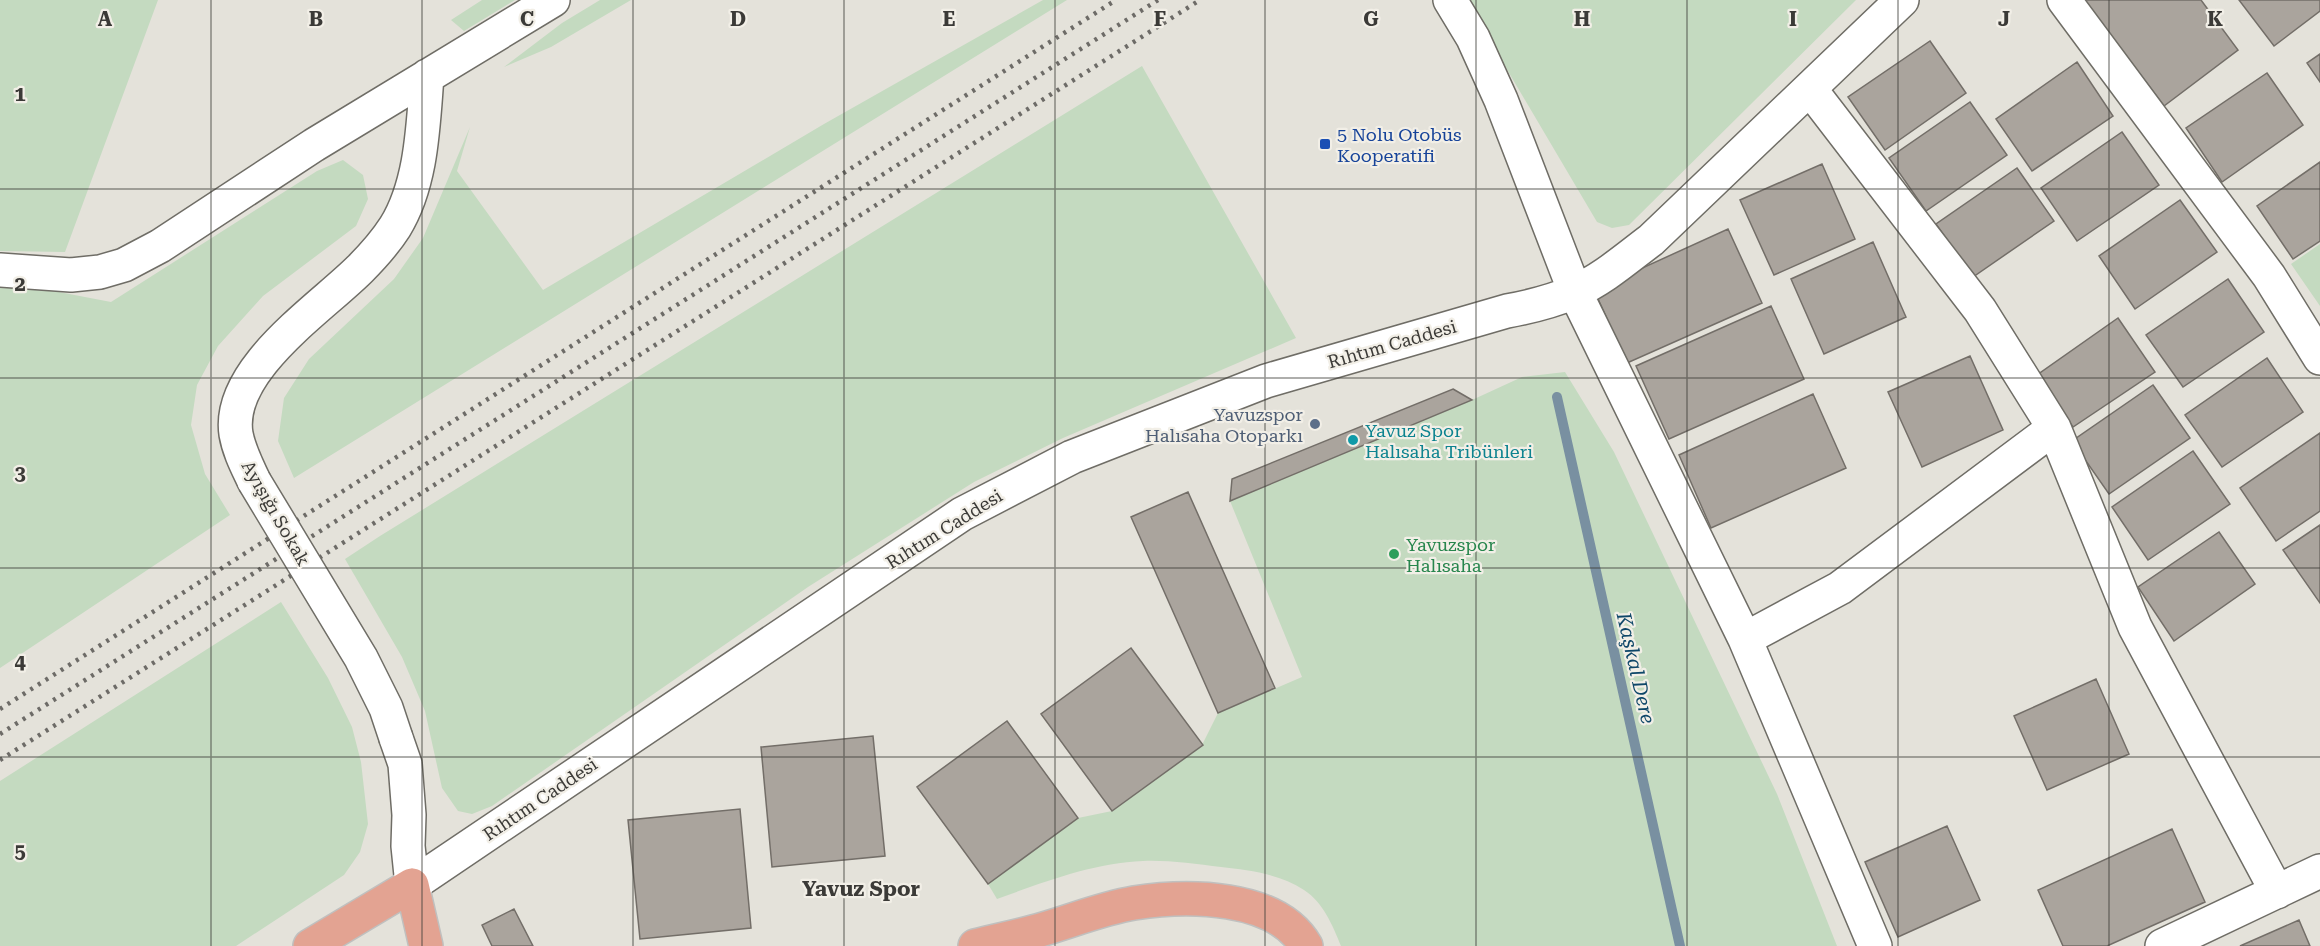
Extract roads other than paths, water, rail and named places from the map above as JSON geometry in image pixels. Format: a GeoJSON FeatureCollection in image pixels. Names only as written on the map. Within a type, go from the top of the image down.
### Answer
{"type":"FeatureCollection","features":[{"type":"Feature","properties":{"kind":"main road","name":"Rıhtım Caddesi"},"geometry":{"type":"LineString","coordinates":[[310,946],[412,885]]}},
{"type":"Feature","properties":{"kind":"main road","name":"Rıhtım Caddesi"},"geometry":{"type":"LineString","coordinates":[[337,946],[412,885]]}},
{"type":"Feature","properties":{"kind":"main road"},"geometry":{"type":"LineString","coordinates":[[412,885],[426,946]]}},
{"type":"Feature","properties":{"kind":"main road"},"geometry":{"type":"LineString","coordinates":[[975,946],[1133,903],[1205,900],[1251,905],[1281,921],[1302,938],[1306,946]]}},
{"type":"Feature","properties":{"kind":"street"},"geometry":{"type":"LineString","coordinates":[[0,270],[71,274],[100,272],[124,265],[160,246],[314,145],[553,0]]}},
{"type":"Feature","properties":{"kind":"street"},"geometry":{"type":"LineString","coordinates":[[1450,0],[1473,38],[1501,100],[1575,292],[1744,639],[1875,946]]}},
{"type":"Feature","properties":{"kind":"street","name":"Rıhtım Caddesi"},"geometry":{"type":"LineString","coordinates":[[412,885],[962,514],[1014,485],[1071,457],[1266,381],[1575,292],[1651,240],[1902,0]]}},
{"type":"Feature","properties":{"kind":"street"},"geometry":{"type":"LineString","coordinates":[[2064,0],[2270,276],[2320,358]]}},
{"type":"Feature","properties":{"kind":"street","name":"Ayışığı Sokak"},"geometry":{"type":"LineString","coordinates":[[412,885],[405,764],[386,708],[361,658],[254,481],[236,433],[237,408],[268,353],[362,268],[395,226],[410,193],[420,153],[427,76]]}},
{"type":"Feature","properties":{"kind":"street"},"geometry":{"type":"LineString","coordinates":[[1810,90],[1980,310],[2054,428],[2135,627],[2277,892]]}},
{"type":"Feature","properties":{"kind":"street"},"geometry":{"type":"LineString","coordinates":[[1744,639],[1840,588],[2054,428]]}},
{"type":"Feature","properties":{"kind":"street"},"geometry":{"type":"LineString","coordinates":[[2162,946],[2320,871]]}},
{"type":"Feature","properties":{"kind":"waterway","name":"Kaşkal Dere"},"geometry":{"type":"LineString","coordinates":[[1557,397],[1680,946]]}},
{"type":"Feature","properties":{"kind":"railway"},"geometry":{"type":"LineString","coordinates":[[0,709],[1116,0]]}},
{"type":"Feature","properties":{"kind":"railway"},"geometry":{"type":"LineString","coordinates":[[0,734],[1158,0]]}},
{"type":"Feature","properties":{"kind":"railway"},"geometry":{"type":"LineString","coordinates":[[0,760],[1200,0]]}},
{"type":"Feature","properties":{"kind":"place","name":"5 Nolu Otobüs Kooperatifi"},"geometry":{"type":"Point","coordinates":[1325,144]}},
{"type":"Feature","properties":{"kind":"place","name":"Yavuzspor Halısaha Otoparkı"},"geometry":{"type":"Point","coordinates":[1315,424]}},
{"type":"Feature","properties":{"kind":"place","name":"Yavuz Spor Halısaha Tribünleri"},"geometry":{"type":"Point","coordinates":[1353,440]}},
{"type":"Feature","properties":{"kind":"place","name":"Yavuzspor Halısaha"},"geometry":{"type":"Point","coordinates":[1394,554]}},
{"type":"Feature","properties":{"kind":"district","name":"Yavuz Spor"},"geometry":{"type":"Point","coordinates":[861,889]}}]}
